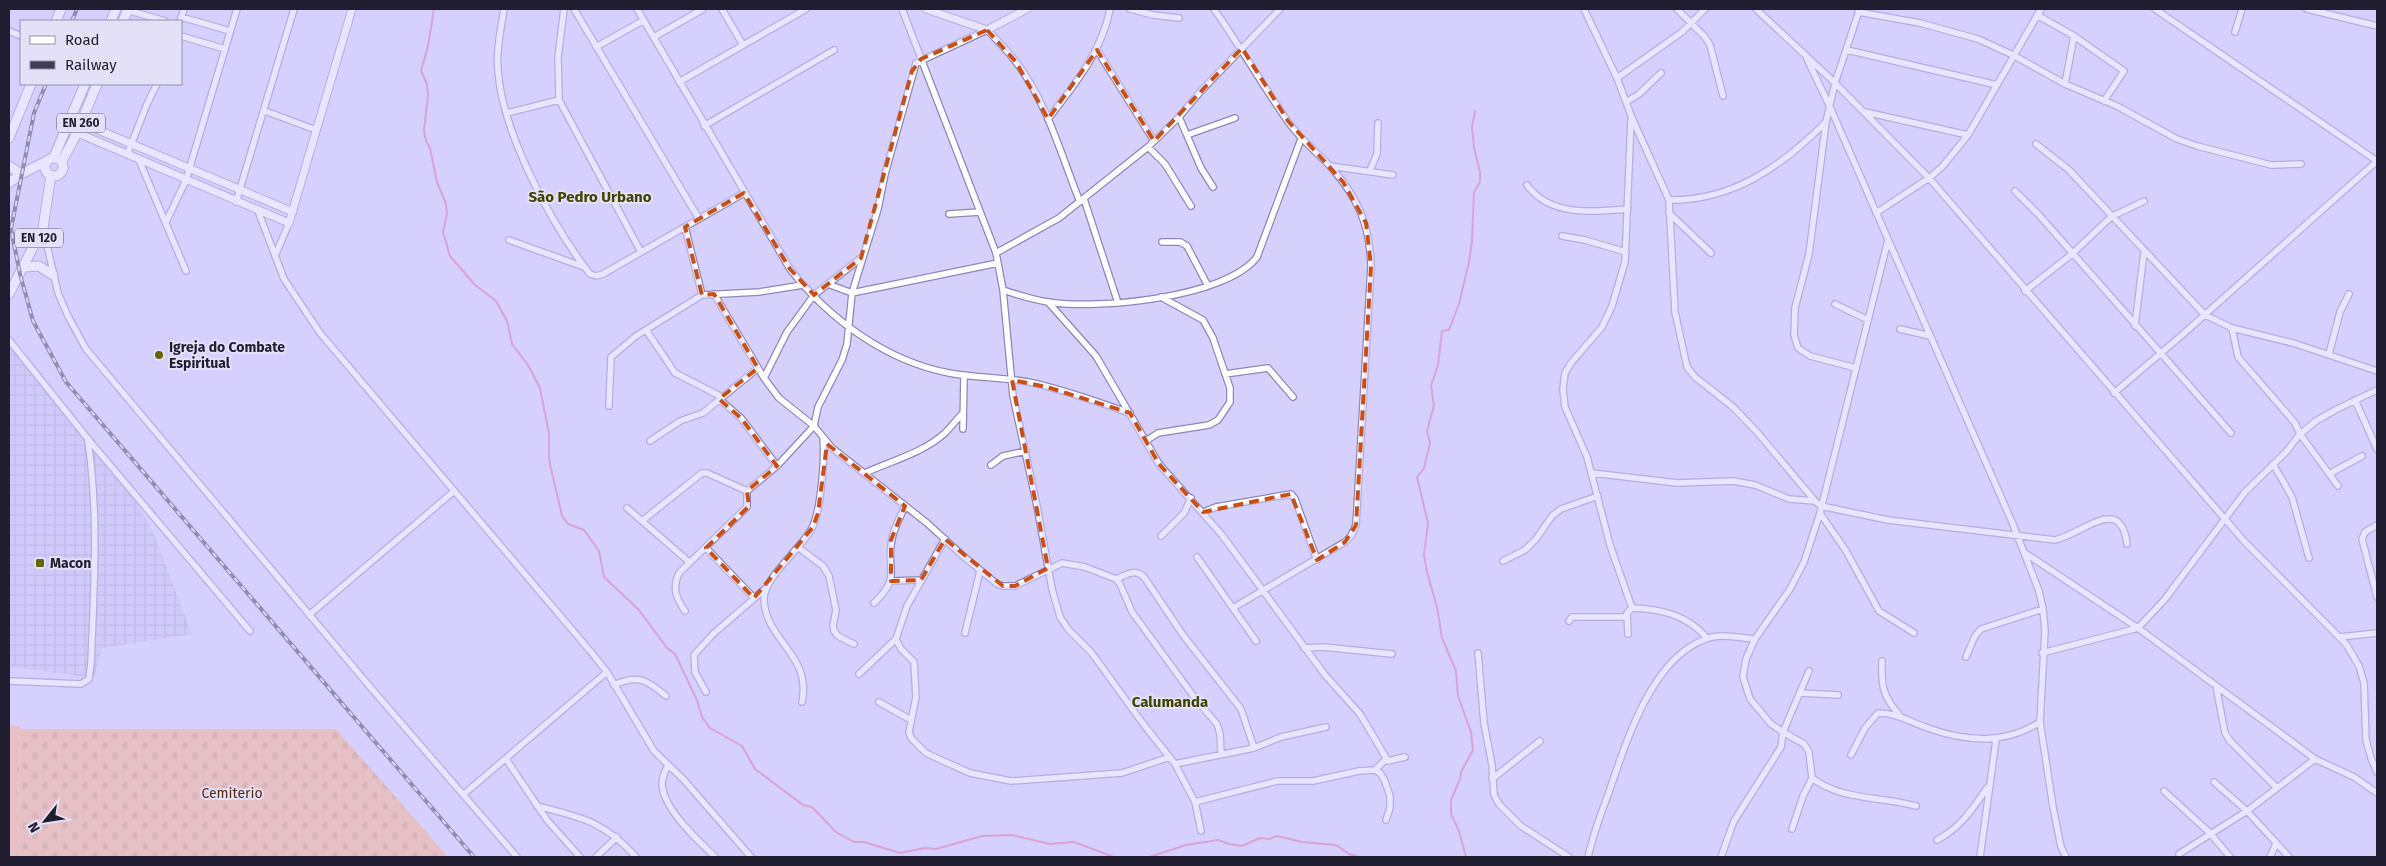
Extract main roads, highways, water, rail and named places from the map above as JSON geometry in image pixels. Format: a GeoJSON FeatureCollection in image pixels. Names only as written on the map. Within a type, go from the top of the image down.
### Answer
{"type":"FeatureCollection","features":[{"type":"Feature","properties":{"kind":"main road"},"geometry":{"type":"LineString","coordinates":[[9,138],[31,85]]}},
{"type":"Feature","properties":{"kind":"main road","name":"EN 260"},"geometry":{"type":"LineString","coordinates":[[54,160],[84,85]]}},
{"type":"Feature","properties":{"kind":"main road","name":"EN 260"},"geometry":{"type":"LineString","coordinates":[[54,160],[77,133],[97,85]]}},
{"type":"Feature","properties":{"kind":"main road"},"geometry":{"type":"LineString","coordinates":[[9,183],[21,174],[54,160]]}},
{"type":"Feature","properties":{"kind":"main road","name":"EN 120"},"geometry":{"type":"LineString","coordinates":[[54,160],[64,166],[62,172],[57,176],[51,175],[46,169],[54,160]]}},
{"type":"Feature","properties":{"kind":"main road"},"geometry":{"type":"LineString","coordinates":[[9,166],[21,174]]}},
{"type":"Feature","properties":{"kind":"main road","name":"EN 120"},"geometry":{"type":"LineString","coordinates":[[9,294],[43,228],[51,175]]}},
{"type":"Feature","properties":{"kind":"main road"},"geometry":{"type":"LineString","coordinates":[[24,267],[38,266],[53,275]]}},
{"type":"Feature","properties":{"kind":"waterway"},"geometry":{"type":"LineString","coordinates":[[434,9],[428,46],[421,71],[427,84],[428,95],[424,131],[430,148],[437,182],[446,204],[447,214],[443,232],[450,256],[475,285],[496,301],[507,321],[512,344],[528,365],[540,388],[549,434],[549,460],[562,516],[568,524],[584,530],[599,551],[604,577],[639,610],[667,648],[675,654],[697,700],[702,717],[710,728],[742,746],[755,769],[803,805],[812,807],[836,832],[854,842],[864,842],[900,853],[925,848],[936,849],[982,836],[1012,835],[1050,844],[1074,842],[1114,857]]}},
{"type":"Feature","properties":{"kind":"waterway"},"geometry":{"type":"LineString","coordinates":[[1466,857],[1459,831],[1451,814],[1451,800],[1461,772],[1473,750],[1471,732],[1458,696],[1456,671],[1442,638],[1437,607],[1427,572],[1424,555],[1428,523],[1417,477],[1424,468],[1430,443],[1427,431],[1434,405],[1431,386],[1438,365],[1442,331],[1449,330],[1459,304],[1469,262],[1474,192],[1480,182],[1472,127],[1475,111]]}},
{"type":"Feature","properties":{"kind":"waterway"},"geometry":{"type":"LineString","coordinates":[[1149,857],[1186,845],[1218,840],[1242,846],[1260,838],[1269,839],[1277,836],[1302,842],[1336,845],[1349,854],[1359,857]]}},
{"type":"Feature","properties":{"kind":"railway"},"geometry":{"type":"LineString","coordinates":[[72,20],[77,9]]}},
{"type":"Feature","properties":{"kind":"railway"},"geometry":{"type":"LineString","coordinates":[[46,85],[34,113],[11,229],[20,274],[33,321],[66,382],[474,857]]}},
{"type":"Feature","properties":{"kind":"place","name":"Igreja do Combate Espiritual"},"geometry":{"type":"Point","coordinates":[159,355]}},
{"type":"Feature","properties":{"kind":"place","name":"Macon"},"geometry":{"type":"Point","coordinates":[40,563]}},
{"type":"Feature","properties":{"kind":"district","name":"São Pedro Urbano"},"geometry":{"type":"Point","coordinates":[590,197]}},
{"type":"Feature","properties":{"kind":"district","name":"Calumanda"},"geometry":{"type":"Point","coordinates":[1170,702]}},
{"type":"Feature","properties":{"kind":"park label","name":"Cemiterio"},"geometry":{"type":"Point","coordinates":[232,793]}}]}
